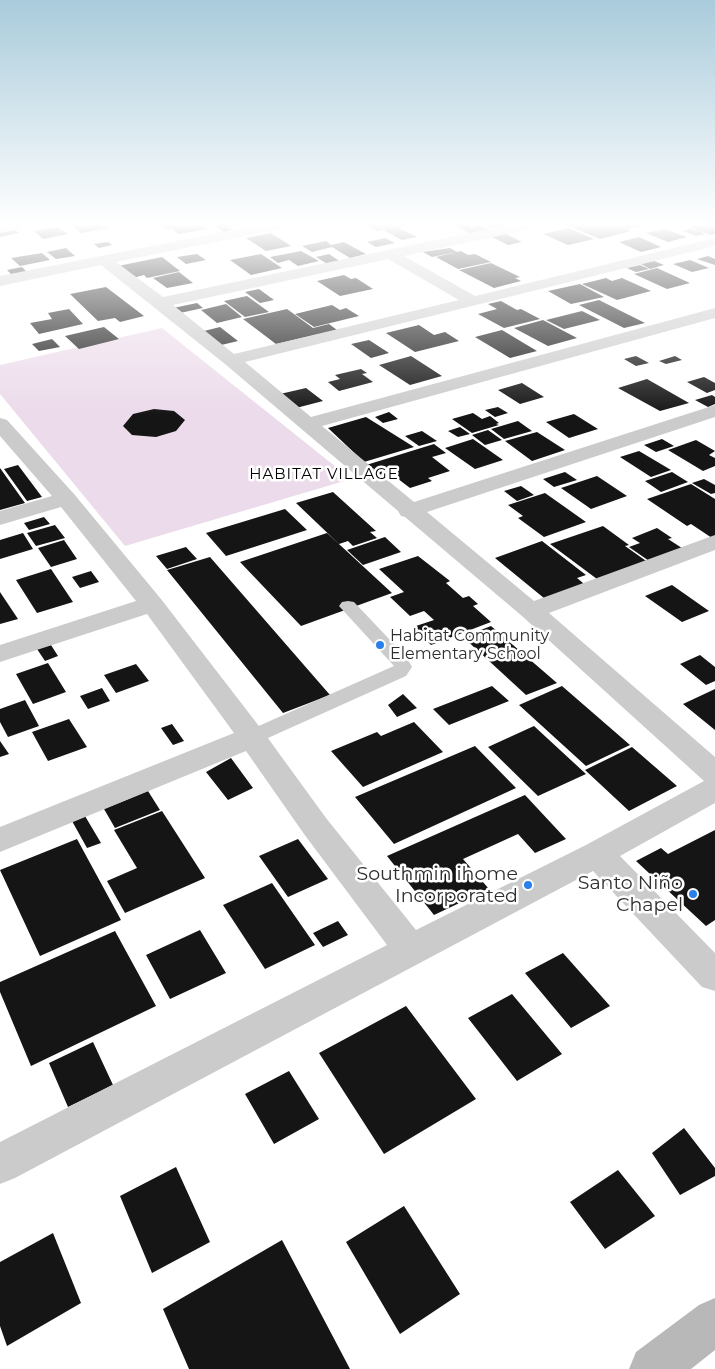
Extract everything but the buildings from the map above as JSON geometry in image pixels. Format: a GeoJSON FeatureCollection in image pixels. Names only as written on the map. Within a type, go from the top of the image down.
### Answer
{"type":"FeatureCollection","features":[{"type":"Feature","properties":{"kind":"main road"},"geometry":{"type":"LineString","coordinates":[[653,1369],[715,1321]]}},
{"type":"Feature","properties":{"kind":"street"},"geometry":{"type":"LineString","coordinates":[[139,287],[230,360],[531,612],[715,774]]}},
{"type":"Feature","properties":{"kind":"street"},"geometry":{"type":"LineString","coordinates":[[160,303],[235,287]]}},
{"type":"Feature","properties":{"kind":"street"},"geometry":{"type":"LineString","coordinates":[[448,287],[473,301]]}},
{"type":"Feature","properties":{"kind":"street"},"geometry":{"type":"LineString","coordinates":[[230,360],[531,287]]}},
{"type":"Feature","properties":{"kind":"street"},"geometry":{"type":"LineString","coordinates":[[307,424],[715,313]]}},
{"type":"Feature","properties":{"kind":"street"},"geometry":{"type":"LineString","coordinates":[[409,511],[715,412]]}},
{"type":"Feature","properties":{"kind":"street"},"geometry":{"type":"LineString","coordinates":[[0,424],[66,499],[152,604],[252,737],[315,826],[412,951]]}},
{"type":"Feature","properties":{"kind":"street"},"geometry":{"type":"LineString","coordinates":[[0,518],[66,499]]}},
{"type":"Feature","properties":{"kind":"street"},"geometry":{"type":"LineString","coordinates":[[531,612],[715,542]]}},
{"type":"Feature","properties":{"kind":"street"},"geometry":{"type":"LineString","coordinates":[[0,654],[152,604]]}},
{"type":"Feature","properties":{"kind":"street"},"geometry":{"type":"LineString","coordinates":[[0,840],[252,737]]}},
{"type":"Feature","properties":{"kind":"street"},"geometry":{"type":"LineString","coordinates":[[0,1164],[597,854],[715,789]]}},
{"type":"Feature","properties":{"kind":"street"},"geometry":{"type":"LineString","coordinates":[[597,854],[715,976]]}},
{"type":"Feature","properties":{"kind":"lane"},"geometry":{"type":"LineString","coordinates":[[252,737],[364,689],[399,672],[403,667],[401,662],[348,606]]}},
{"type":"Feature","properties":{"kind":"shaded area"},"geometry":{"type":"Polygon","coordinates":[[[162,328],[351,479],[125,546],[0,394],[0,365],[162,328]]]}},
{"type":"Feature","properties":{"kind":"place","name":"Habitat Community Elementary School"},"geometry":{"type":"Point","coordinates":[380,645]}},
{"type":"Feature","properties":{"kind":"place","name":"Southmin ihome Incorporated"},"geometry":{"type":"Point","coordinates":[528,885]}},
{"type":"Feature","properties":{"kind":"place","name":"Santo Niño Chapel"},"geometry":{"type":"Point","coordinates":[693,894]}},
{"type":"Feature","properties":{"kind":"district","name":"HABITAT VILLAGE"},"geometry":{"type":"Point","coordinates":[324,475]}}]}
